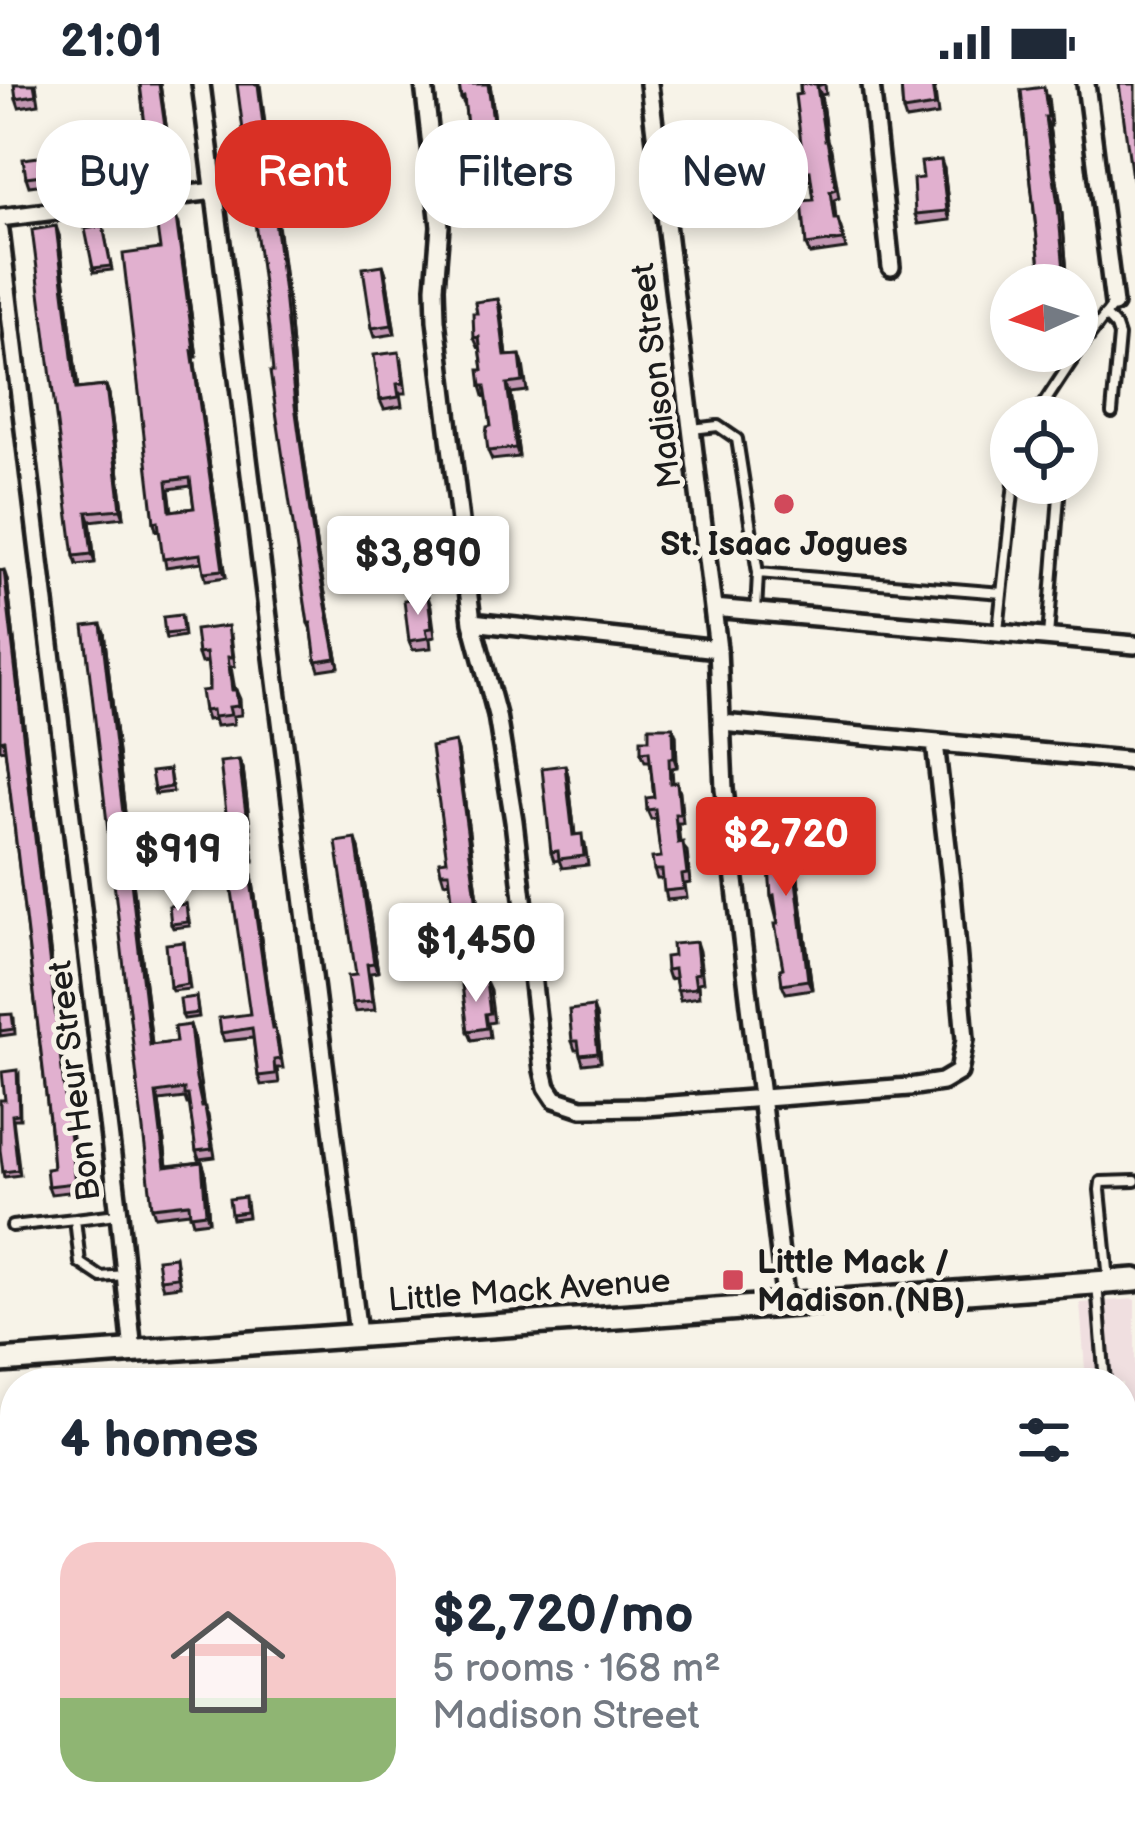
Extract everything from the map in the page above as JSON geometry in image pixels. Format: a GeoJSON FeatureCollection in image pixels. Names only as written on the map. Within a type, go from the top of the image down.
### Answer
{"type":"FeatureCollection","features":[{"type":"Feature","properties":{"kind":"main road","name":"Little Mack Avenue"},"geometry":{"type":"LineString","coordinates":[[0,1361],[1135,1280]]}},
{"type":"Feature","properties":{"kind":"street"},"geometry":{"type":"LineString","coordinates":[[201,84],[358,1334]]}},
{"type":"Feature","properties":{"kind":"street"},"geometry":{"type":"LineString","coordinates":[[424,84],[440,226],[436,320],[472,622],[497,715],[543,1070],[555,1099],[582,1108],[645,1107],[942,1082],[959,1072],[965,1040],[935,743]]}},
{"type":"Feature","properties":{"kind":"street","name":"Madison Street"},"geometry":{"type":"LineString","coordinates":[[649,84],[718,649],[724,789],[786,1304]]}},
{"type":"Feature","properties":{"kind":"street"},"geometry":{"type":"LineString","coordinates":[[871,84],[891,267]]}},
{"type":"Feature","properties":{"kind":"street"},"geometry":{"type":"LineString","coordinates":[[1087,84],[1110,309]]}},
{"type":"Feature","properties":{"kind":"street"},"geometry":{"type":"LineString","coordinates":[[0,218],[214,191]]}},
{"type":"Feature","properties":{"kind":"street","name":"Bon Heur Street"},"geometry":{"type":"LineString","coordinates":[[0,231],[133,1352]]}},
{"type":"Feature","properties":{"kind":"street"},"geometry":{"type":"LineString","coordinates":[[713,608],[1135,645]]}},
{"type":"Feature","properties":{"kind":"street"},"geometry":{"type":"LineString","coordinates":[[472,622],[718,649]]}},
{"type":"Feature","properties":{"kind":"street"},"geometry":{"type":"LineString","coordinates":[[722,724],[1135,761]]}},
{"type":"Feature","properties":{"kind":"lane"},"geometry":{"type":"LineString","coordinates":[[1110,309],[1119,336],[1112,412]]}},
{"type":"Feature","properties":{"kind":"lane"},"geometry":{"type":"LineString","coordinates":[[1050,396],[1110,309]]}},
{"type":"Feature","properties":{"kind":"lane"},"geometry":{"type":"LineString","coordinates":[[691,429],[718,425],[737,440],[758,573],[756,612]]}},
{"type":"Feature","properties":{"kind":"lane"},"geometry":{"type":"LineString","coordinates":[[998,634],[1012,504]]}},
{"type":"Feature","properties":{"kind":"lane"},"geometry":{"type":"LineString","coordinates":[[1048,638],[1058,504]]}},
{"type":"Feature","properties":{"kind":"lane"},"geometry":{"type":"LineString","coordinates":[[758,573],[1002,593]]}},
{"type":"Feature","properties":{"kind":"lane"},"geometry":{"type":"LineString","coordinates":[[1105,1368],[1101,1182],[1135,1180]]}},
{"type":"Feature","properties":{"kind":"lane"},"geometry":{"type":"LineString","coordinates":[[12,1226],[119,1214]]}},
{"type":"Feature","properties":{"kind":"lane"},"geometry":{"type":"LineString","coordinates":[[75,1219],[80,1263],[101,1277],[126,1274]]}},
{"type":"Feature","properties":{"kind":"shaded area"},"geometry":{"type":"Polygon","coordinates":[[[1135,1299],[1135,1368],[1085,1368],[1080,1303],[1135,1299]]]}},
{"type":"Feature","properties":{"kind":"building"},"geometry":{"type":"Polygon","coordinates":[[[14,84],[34,84],[36,95],[16,98],[14,84]]]}},
{"type":"Feature","properties":{"kind":"building"},"geometry":{"type":"Polygon","coordinates":[[[140,84],[159,84],[164,120],[144,120],[140,84]]]}},
{"type":"Feature","properties":{"kind":"building"},"geometry":{"type":"Polygon","coordinates":[[[237,84],[258,84],[262,120],[242,120],[237,84]]]}},
{"type":"Feature","properties":{"kind":"building"},"geometry":{"type":"Polygon","coordinates":[[[459,84],[488,84],[493,120],[466,120],[459,84]]]}},
{"type":"Feature","properties":{"kind":"building"},"geometry":{"type":"Polygon","coordinates":[[[800,84],[823,84],[817,86],[836,189],[830,191],[843,240],[806,245],[808,200],[814,200],[808,171],[808,120],[798,120],[795,95],[801,94],[800,84]]]}},
{"type":"Feature","properties":{"kind":"building"},"geometry":{"type":"Polygon","coordinates":[[[901,84],[932,84],[935,106],[903,111],[901,84]]]}},
{"type":"Feature","properties":{"kind":"building"},"geometry":{"type":"Polygon","coordinates":[[[1119,84],[1135,84],[1135,200],[1119,84]]]}},
{"type":"Feature","properties":{"kind":"building"},"geometry":{"type":"Polygon","coordinates":[[[1044,87],[1063,264],[1040,264],[1021,90],[1044,87]]]}},
{"type":"Feature","properties":{"kind":"building"},"geometry":{"type":"Polygon","coordinates":[[[36,157],[36,176],[26,177],[23,159],[36,157]]]}},
{"type":"Feature","properties":{"kind":"building"},"geometry":{"type":"Polygon","coordinates":[[[941,160],[947,211],[915,214],[913,179],[923,178],[921,162],[941,160]]]}},
{"type":"Feature","properties":{"kind":"building"},"geometry":{"type":"Polygon","coordinates":[[[56,228],[76,389],[106,386],[121,509],[87,512],[92,554],[74,556],[32,230],[56,228]]]}},
{"type":"Feature","properties":{"kind":"building"},"geometry":{"type":"Polygon","coordinates":[[[103,228],[111,266],[93,268],[85,229],[103,228]]]}},
{"type":"Feature","properties":{"kind":"building"},"geometry":{"type":"Polygon","coordinates":[[[157,228],[178,228],[223,570],[204,572],[201,554],[163,559],[158,521],[154,522],[123,254],[160,249],[157,228]],[[190,478],[167,481],[170,511],[194,508],[190,478]]]}},
{"type":"Feature","properties":{"kind":"building"},"geometry":{"type":"Polygon","coordinates":[[[256,228],[276,228],[295,405],[336,658],[316,661],[308,623],[270,372],[256,228]]]}},
{"type":"Feature","properties":{"kind":"building"},"geometry":{"type":"Polygon","coordinates":[[[383,265],[392,325],[372,328],[363,268],[383,265]]]}},
{"type":"Feature","properties":{"kind":"building"},"geometry":{"type":"Polygon","coordinates":[[[498,299],[505,356],[520,355],[523,382],[507,384],[516,448],[488,451],[486,434],[491,426],[473,313],[477,313],[475,302],[498,299]]]}},
{"type":"Feature","properties":{"kind":"building"},"geometry":{"type":"Polygon","coordinates":[[[399,352],[403,383],[397,384],[399,397],[380,400],[374,355],[399,352]]]}},
{"type":"Feature","properties":{"kind":"building"},"geometry":{"type":"Polygon","coordinates":[[[4,570],[75,1183],[48,1186],[46,1169],[53,1168],[50,1128],[4,740],[0,741],[0,571],[4,570]]]}},
{"type":"Feature","properties":{"kind":"building"},"geometry":{"type":"Polygon","coordinates":[[[428,597],[432,628],[426,629],[428,638],[409,641],[404,600],[428,597]]]}},
{"type":"Feature","properties":{"kind":"building"},"geometry":{"type":"Polygon","coordinates":[[[181,615],[183,632],[165,634],[163,617],[181,615]]]}},
{"type":"Feature","properties":{"kind":"building"},"geometry":{"type":"Polygon","coordinates":[[[101,624],[150,1045],[176,1042],[174,1027],[190,1025],[212,1149],[196,1151],[184,1089],[156,1093],[165,1167],[202,1162],[206,1213],[190,1215],[189,1203],[152,1207],[84,626],[101,624]]]}},
{"type":"Feature","properties":{"kind":"building"},"geometry":{"type":"Polygon","coordinates":[[[228,626],[232,690],[236,690],[238,706],[229,707],[231,715],[213,717],[212,710],[204,711],[201,691],[209,690],[209,677],[206,653],[198,654],[195,630],[228,626]]]}},
{"type":"Feature","properties":{"kind":"building"},"geometry":{"type":"Polygon","coordinates":[[[649,727],[673,727],[670,783],[677,782],[680,814],[675,814],[687,874],[682,875],[684,889],[664,891],[662,870],[654,870],[652,858],[661,857],[655,809],[647,810],[646,798],[654,797],[649,751],[641,752],[641,739],[649,739],[649,727]]]}},
{"type":"Feature","properties":{"kind":"building"},"geometry":{"type":"Polygon","coordinates":[[[455,742],[480,927],[474,928],[476,938],[457,940],[455,930],[448,931],[444,900],[452,899],[449,872],[441,872],[439,861],[447,860],[431,747],[455,742]]]}},
{"type":"Feature","properties":{"kind":"building"},"geometry":{"type":"Polygon","coordinates":[[[239,760],[251,852],[247,853],[280,1059],[274,1060],[275,1074],[258,1076],[252,1028],[221,1033],[219,1018],[250,1014],[228,864],[232,863],[220,762],[239,760]]]}},
{"type":"Feature","properties":{"kind":"building"},"geometry":{"type":"Polygon","coordinates":[[[565,765],[573,835],[582,834],[584,856],[559,859],[558,851],[551,852],[542,768],[565,765]]]}},
{"type":"Feature","properties":{"kind":"building"},"geometry":{"type":"Polygon","coordinates":[[[169,770],[171,787],[154,790],[151,772],[169,770]]]}},
{"type":"Feature","properties":{"kind":"building"},"geometry":{"type":"Polygon","coordinates":[[[788,814],[808,980],[782,984],[764,835],[767,817],[788,814]]]}},
{"type":"Feature","properties":{"kind":"building"},"geometry":{"type":"Polygon","coordinates":[[[356,839],[374,963],[367,964],[372,1001],[352,1003],[348,976],[356,975],[336,842],[356,839]]]}},
{"type":"Feature","properties":{"kind":"building"},"geometry":{"type":"Polygon","coordinates":[[[177,856],[179,871],[161,873],[159,859],[177,856]]]}},
{"type":"Feature","properties":{"kind":"building"},"geometry":{"type":"Polygon","coordinates":[[[186,904],[188,922],[171,924],[169,906],[186,904]]]}},
{"type":"Feature","properties":{"kind":"building"},"geometry":{"type":"Polygon","coordinates":[[[184,942],[188,984],[170,987],[166,944],[184,942]]]}},
{"type":"Feature","properties":{"kind":"building"},"geometry":{"type":"Polygon","coordinates":[[[696,942],[696,988],[677,990],[674,969],[666,970],[665,957],[673,956],[672,944],[696,942]]]}},
{"type":"Feature","properties":{"kind":"building"},"geometry":{"type":"Polygon","coordinates":[[[486,982],[487,1028],[468,1031],[462,985],[486,982]]]}},
{"type":"Feature","properties":{"kind":"building"},"geometry":{"type":"Polygon","coordinates":[[[196,997],[198,1013],[182,1015],[180,999],[196,997]]]}},
{"type":"Feature","properties":{"kind":"building"},"geometry":{"type":"Polygon","coordinates":[[[593,1007],[598,1053],[580,1055],[578,1041],[572,1041],[569,1010],[593,1007]]]}},
{"type":"Feature","properties":{"kind":"building"},"geometry":{"type":"Polygon","coordinates":[[[12,1014],[14,1029],[0,1031],[0,1015],[12,1014]]]}},
{"type":"Feature","properties":{"kind":"building"},"geometry":{"type":"Polygon","coordinates":[[[17,1070],[19,1114],[12,1115],[18,1170],[3,1172],[2,1072],[17,1070]]]}},
{"type":"Feature","properties":{"kind":"building"},"geometry":{"type":"Polygon","coordinates":[[[245,1197],[246,1212],[231,1214],[229,1199],[245,1197]]]}},
{"type":"Feature","properties":{"kind":"building"},"geometry":{"type":"Polygon","coordinates":[[[175,1257],[177,1277],[160,1279],[157,1259],[175,1257]]]}},
{"type":"Feature","properties":{"kind":"place","name":"St. Isaac Jogues"},"geometry":{"type":"Point","coordinates":[784,504]}},
{"type":"Feature","properties":{"kind":"place","name":"Little Mack / Madison (NB)"},"geometry":{"type":"Point","coordinates":[733,1280]}}]}
